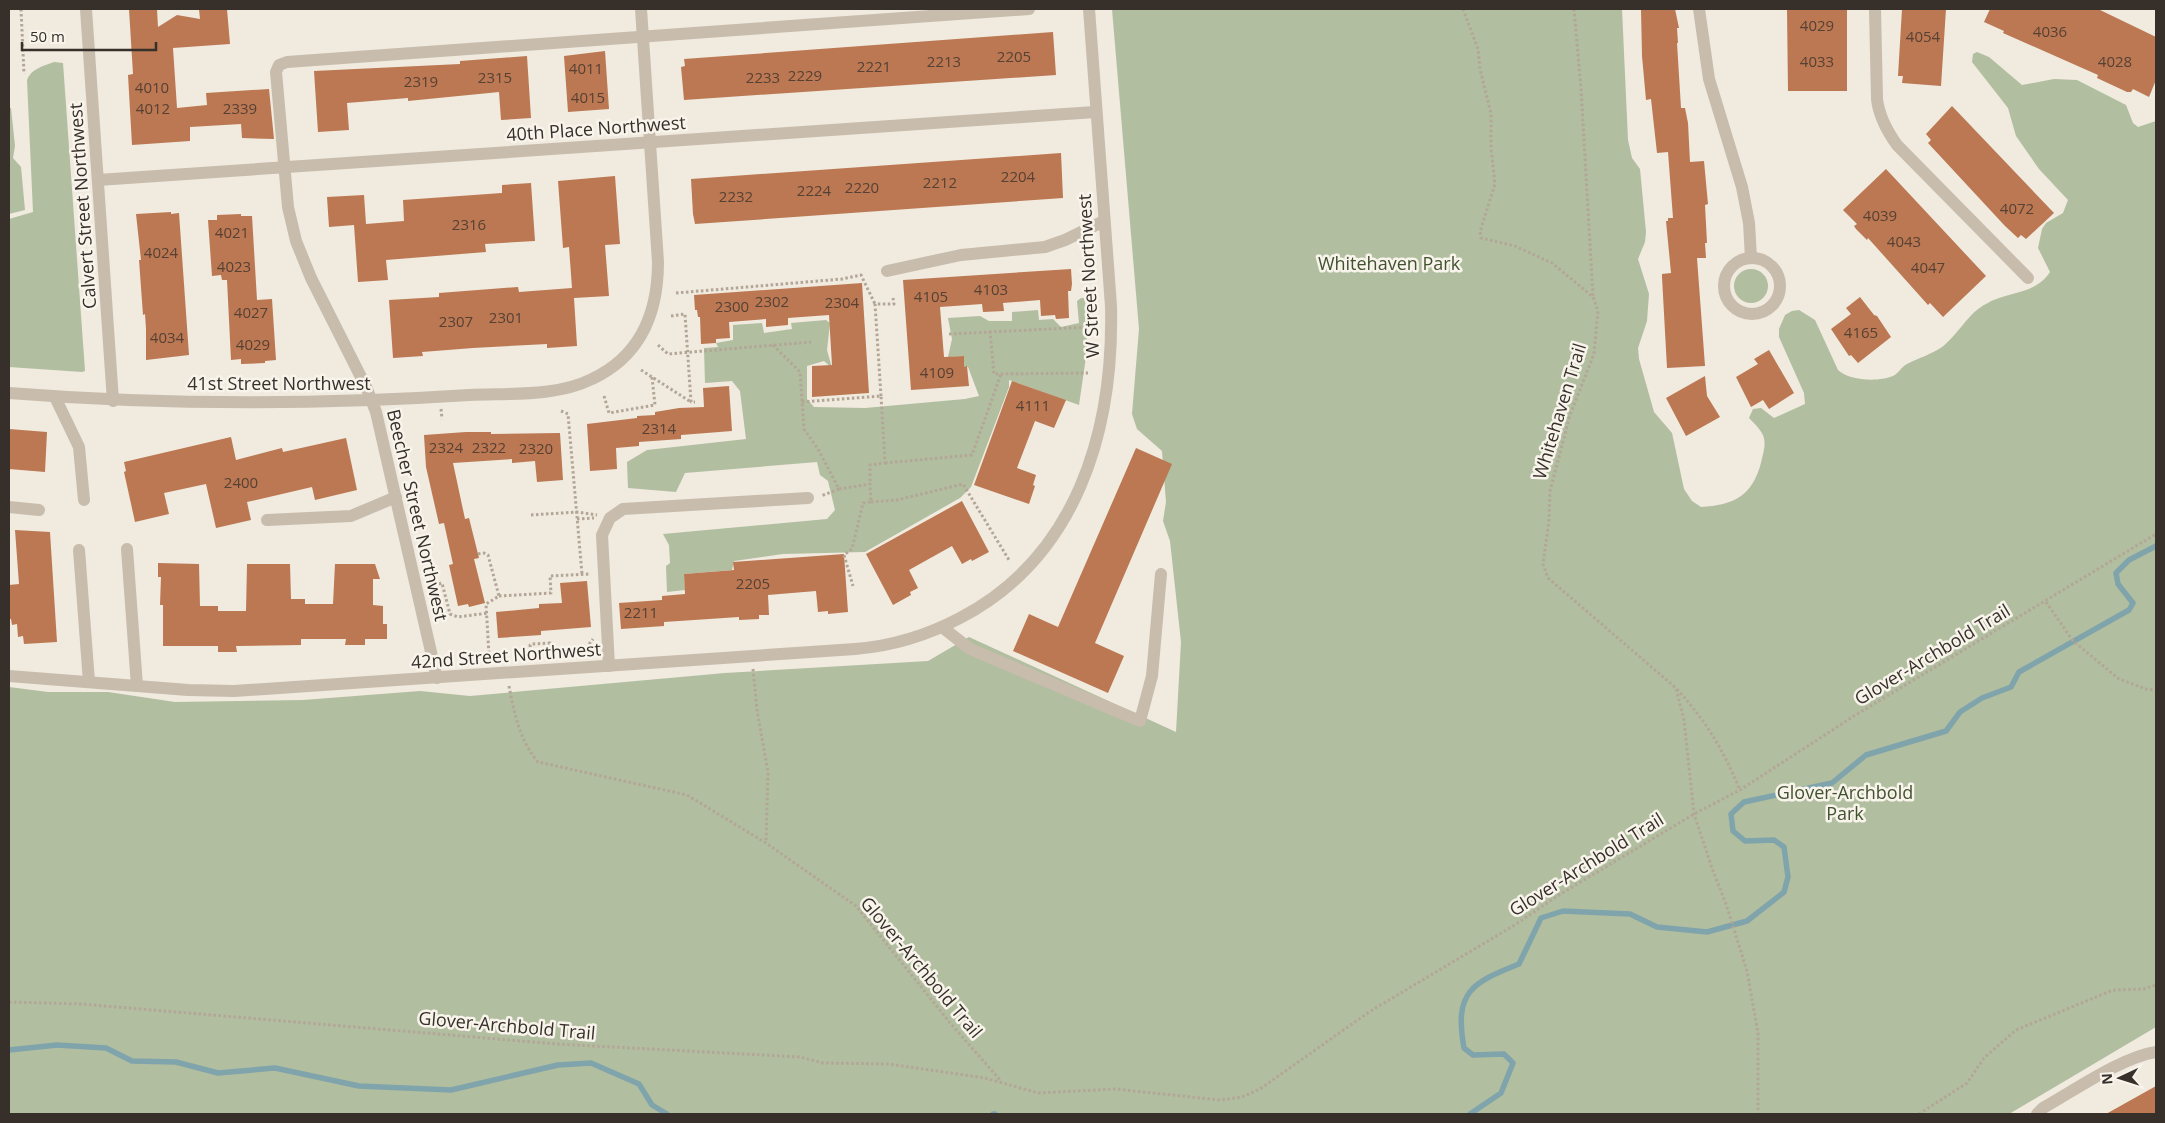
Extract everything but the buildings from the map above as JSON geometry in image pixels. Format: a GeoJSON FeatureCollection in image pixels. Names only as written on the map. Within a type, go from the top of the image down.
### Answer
{"type":"FeatureCollection","features":[{"type":"Feature","properties":{"kind":"street","name":"Calvert Street Northwest"},"geometry":{"type":"LineString","coordinates":[[86,9],[113,401]]}},
{"type":"Feature","properties":{"kind":"street","name":"41st Street Northwest"},"geometry":{"type":"LineString","coordinates":[[9,393],[113,401],[372,401],[549,390],[586,382],[615,365],[633,346],[652,314],[657,291],[658,262],[641,9]]}},
{"type":"Feature","properties":{"kind":"street"},"geometry":{"type":"LineString","coordinates":[[643,38],[1029,9]]}},
{"type":"Feature","properties":{"kind":"street","name":"W Street Northwest"},"geometry":{"type":"LineString","coordinates":[[995,596],[1032,564],[1052,539],[1076,497],[1091,457],[1104,406],[1111,347],[1110,306],[1088,9]]}},
{"type":"Feature","properties":{"kind":"street"},"geometry":{"type":"LineString","coordinates":[[1699,9],[1708,79],[1736,162],[1745,200],[1751,258]]}},
{"type":"Feature","properties":{"kind":"street"},"geometry":{"type":"LineString","coordinates":[[1875,9],[1877,99],[1884,124],[1890,135],[2028,278]]}},
{"type":"Feature","properties":{"kind":"street","name":"Beecher Street Northwest"},"geometry":{"type":"LineString","coordinates":[[437,678],[372,401],[301,254],[290,220],[276,72],[279,65],[287,62],[643,38]]}},
{"type":"Feature","properties":{"kind":"street","name":"40th Place Northwest"},"geometry":{"type":"LineString","coordinates":[[98,180],[1096,112]]}},
{"type":"Feature","properties":{"kind":"street"},"geometry":{"type":"LineString","coordinates":[[887,271],[960,255],[1045,247],[1066,240],[1104,221]]}},
{"type":"Feature","properties":{"kind":"street"},"geometry":{"type":"LineString","coordinates":[[1751,258],[1762,260],[1771,265],[1778,274],[1780,285],[1779,295],[1773,305],[1764,311],[1754,314],[1743,312],[1734,307],[1727,298],[1725,287],[1726,276],[1732,267],[1741,261],[1751,258]]}},
{"type":"Feature","properties":{"kind":"street"},"geometry":{"type":"LineString","coordinates":[[55,397],[79,447],[84,500]]}},
{"type":"Feature","properties":{"kind":"street"},"geometry":{"type":"LineString","coordinates":[[267,520],[351,516],[396,497]]}},
{"type":"Feature","properties":{"kind":"street"},"geometry":{"type":"LineString","coordinates":[[609,666],[602,535],[610,518],[623,509],[808,498]]}},
{"type":"Feature","properties":{"kind":"street"},"geometry":{"type":"LineString","coordinates":[[9,507],[39,510]]}},
{"type":"Feature","properties":{"kind":"street"},"geometry":{"type":"LineString","coordinates":[[127,549],[137,686]]}},
{"type":"Feature","properties":{"kind":"street"},"geometry":{"type":"LineString","coordinates":[[79,550],[89,682]]}},
{"type":"Feature","properties":{"kind":"street"},"geometry":{"type":"LineString","coordinates":[[942,627],[970,649],[1140,721],[1152,676],[1161,574]]}},
{"type":"Feature","properties":{"kind":"street","name":"42nd Street Northwest"},"geometry":{"type":"LineString","coordinates":[[9,676],[234,691],[885,646],[913,639],[942,627],[995,596]]}},
{"type":"Feature","properties":{"kind":"street"},"geometry":{"type":"LineString","coordinates":[[2037,1114],[2043,1108],[2127,1062],[2144,1054],[2156,1052]]}},
{"type":"Feature","properties":{"kind":"path"},"geometry":{"type":"LineString","coordinates":[[22,9],[24,74]]}},
{"type":"Feature","properties":{"kind":"path"},"geometry":{"type":"LineString","coordinates":[[1462,9],[1478,49],[1480,69],[1492,114],[1491,148],[1495,184],[1480,232],[1481,238],[1515,246],[1552,263],[1593,297]]}},
{"type":"Feature","properties":{"kind":"path","name":"Whitehaven Trail"},"geometry":{"type":"LineString","coordinates":[[1574,9],[1582,88],[1593,297],[1598,312],[1594,354],[1570,415],[1550,491],[1549,521],[1543,564],[1548,578],[1676,688],[1698,712],[1721,747],[1740,790]]}},
{"type":"Feature","properties":{"kind":"path"},"geometry":{"type":"LineString","coordinates":[[676,293],[842,279],[861,275],[875,304],[885,463]]}},
{"type":"Feature","properties":{"kind":"path"},"geometry":{"type":"LineString","coordinates":[[875,304],[894,304],[893,298]]}},
{"type":"Feature","properties":{"kind":"path"},"geometry":{"type":"LineString","coordinates":[[641,370],[693,402],[686,314],[671,316]]}},
{"type":"Feature","properties":{"kind":"path"},"geometry":{"type":"LineString","coordinates":[[949,334],[1090,327]]}},
{"type":"Feature","properties":{"kind":"path"},"geometry":{"type":"LineString","coordinates":[[990,331],[994,374],[1088,373]]}},
{"type":"Feature","properties":{"kind":"path"},"geometry":{"type":"LineString","coordinates":[[658,345],[668,354],[811,342]]}},
{"type":"Feature","properties":{"kind":"path"},"geometry":{"type":"LineString","coordinates":[[773,345],[800,372],[804,429],[818,449],[839,489]]}},
{"type":"Feature","properties":{"kind":"path"},"geometry":{"type":"LineString","coordinates":[[872,502],[870,465],[972,455],[1001,374]]}},
{"type":"Feature","properties":{"kind":"path"},"geometry":{"type":"LineString","coordinates":[[604,396],[609,413],[655,405],[652,377]]}},
{"type":"Feature","properties":{"kind":"path"},"geometry":{"type":"LineString","coordinates":[[802,402],[881,396]]}},
{"type":"Feature","properties":{"kind":"path"},"geometry":{"type":"LineString","coordinates":[[490,655],[486,604],[499,596],[551,594],[550,576],[584,574],[568,414],[561,411]]}},
{"type":"Feature","properties":{"kind":"path"},"geometry":{"type":"LineString","coordinates":[[808,498],[839,489],[870,484]]}},
{"type":"Feature","properties":{"kind":"path"},"geometry":{"type":"LineString","coordinates":[[853,586],[844,555],[852,549],[863,503],[897,500],[963,484],[1009,560]]}},
{"type":"Feature","properties":{"kind":"path"},"geometry":{"type":"LineString","coordinates":[[531,515],[577,512]]}},
{"type":"Feature","properties":{"kind":"path","name":"Glover-Archbold Trail"},"geometry":{"type":"LineString","coordinates":[[9,1002],[81,1004],[557,1044],[800,1057],[823,1063],[889,1064],[1001,1082],[1038,1093],[1115,1089],[1220,1100],[1242,1097],[1260,1088],[1369,1012],[1694,814],[1740,790],[1854,716],[2156,534]]}},
{"type":"Feature","properties":{"kind":"path"},"geometry":{"type":"LineString","coordinates":[[478,554],[484,552],[488,555],[499,596]]}},
{"type":"Feature","properties":{"kind":"path"},"geometry":{"type":"LineString","coordinates":[[434,586],[442,583],[450,614],[458,617],[488,613]]}},
{"type":"Feature","properties":{"kind":"path"},"geometry":{"type":"LineString","coordinates":[[2046,602],[2073,641],[2119,679],[2146,689],[2156,690]]}},
{"type":"Feature","properties":{"kind":"path"},"geometry":{"type":"LineString","coordinates":[[531,652],[530,645],[532,644],[550,643],[550,651]]}},
{"type":"Feature","properties":{"kind":"path"},"geometry":{"type":"LineString","coordinates":[[752,656],[756,710],[768,772],[766,843]]}},
{"type":"Feature","properties":{"kind":"path","name":"Glover-Archbold Trail"},"geometry":{"type":"LineString","coordinates":[[508,673],[515,714],[521,733],[530,753],[538,762],[687,795],[766,843],[856,906],[951,1024],[1001,1082]]}},
{"type":"Feature","properties":{"kind":"path"},"geometry":{"type":"LineString","coordinates":[[1676,688],[1684,720],[1694,814],[1712,871],[1726,904],[1747,971],[1758,1032],[1758,1114]]}},
{"type":"Feature","properties":{"kind":"path"},"geometry":{"type":"LineString","coordinates":[[1920,1114],[1967,1083],[1984,1058],[2016,1030],[2113,990],[2144,989],[2156,985]]}},
{"type":"Feature","properties":{"kind":"green space","name":"Glover-Archbold Park"},"geometry":{"type":"Polygon","coordinates":[[[1112,9],[1622,9],[1628,140],[1632,158],[1640,169],[1646,232],[1645,242],[1638,259],[1649,294],[1647,321],[1638,348],[1639,359],[1654,412],[1672,433],[1684,489],[1692,501],[1701,507],[1732,501],[1740,497],[1752,484],[1761,463],[1765,443],[1759,429],[1749,418],[1753,409],[1761,408],[1774,418],[1805,404],[1804,393],[1779,337],[1779,329],[1785,315],[1799,310],[1815,320],[1838,370],[1843,374],[1872,380],[1887,378],[1893,376],[1907,364],[1942,347],[1968,318],[1980,308],[1994,300],[2036,285],[2044,280],[2050,272],[2038,248],[2042,229],[2046,223],[2063,213],[2068,200],[2039,169],[2016,136],[2008,108],[1972,62],[1973,54],[1977,52],[1989,57],[2022,85],[2054,79],[2077,80],[2126,105],[2133,123],[2138,127],[2156,121],[2156,1027],[2009,1114],[9,1114],[9,687],[48,692],[108,692],[175,702],[303,700],[420,691],[470,696],[725,673],[928,661],[969,637],[1176,732],[1181,642],[1170,541],[1163,521],[1166,502],[1162,451],[1137,429],[1132,414],[1139,329],[1112,9]]]}},
{"type":"Feature","properties":{"kind":"green space"},"geometry":{"type":"Polygon","coordinates":[[[54,62],[63,63],[85,371],[82,372],[9,367],[9,219],[33,212],[27,80],[34,71],[54,62]]]}},
{"type":"Feature","properties":{"kind":"green space"},"geometry":{"type":"Polygon","coordinates":[[[9,108],[11,108],[15,146],[13,158],[21,167],[25,210],[9,214],[9,108]]]}},
{"type":"Feature","properties":{"kind":"green space"},"geometry":{"type":"Polygon","coordinates":[[[1751,269],[1763,274],[1768,286],[1763,298],[1751,303],[1739,298],[1734,286],[1739,274],[1751,269]]]}},
{"type":"Feature","properties":{"kind":"green space"},"geometry":{"type":"Polygon","coordinates":[[[1085,298],[1087,350],[1079,405],[1009,380],[1009,387],[971,487],[960,498],[865,552],[783,554],[734,561],[732,570],[684,574],[685,590],[667,592],[666,566],[670,563],[669,545],[663,534],[827,519],[835,510],[828,481],[820,475],[817,462],[685,473],[676,492],[628,488],[627,462],[647,450],[746,439],[740,391],[732,381],[705,383],[704,348],[718,347],[716,343],[733,340],[733,325],[762,323],[764,333],[792,329],[791,323],[826,320],[830,323],[827,350],[832,368],[824,361],[807,366],[807,399],[814,407],[865,408],[965,399],[979,396],[968,367],[964,367],[964,356],[948,357],[952,339],[948,318],[980,316],[989,321],[1012,321],[1012,312],[1038,310],[1039,320],[1053,319],[1061,327],[1079,323],[1077,301],[1085,298]]]}},
{"type":"Feature","properties":{"kind":"waterway"},"geometry":{"type":"LineString","coordinates":[[1470,1114],[1501,1093],[1513,1063],[1504,1054],[1473,1055],[1464,1048],[1462,1029],[1464,1002],[1478,984],[1519,964],[1541,918],[1563,911],[1630,914],[1657,927],[1707,932],[1747,921],[1784,892],[1788,877],[1784,847],[1774,840],[1745,841],[1733,831],[1731,814],[1744,802],[1832,783],[1866,755],[1946,731],[1960,712],[1982,698],[2011,687],[2019,672],[2129,610],[2133,603],[2118,584],[2116,573],[2129,560],[2156,546]]}},
{"type":"Feature","properties":{"kind":"waterway"},"geometry":{"type":"LineString","coordinates":[[9,1050],[57,1045],[106,1048],[132,1061],[176,1062],[218,1073],[275,1068],[359,1086],[451,1090],[558,1065],[591,1063],[639,1084],[652,1105],[667,1114]]}},
{"type":"Feature","properties":{"kind":"park label","name":"Whitehaven Park"},"geometry":{"type":"Point","coordinates":[1389,263]}}]}
